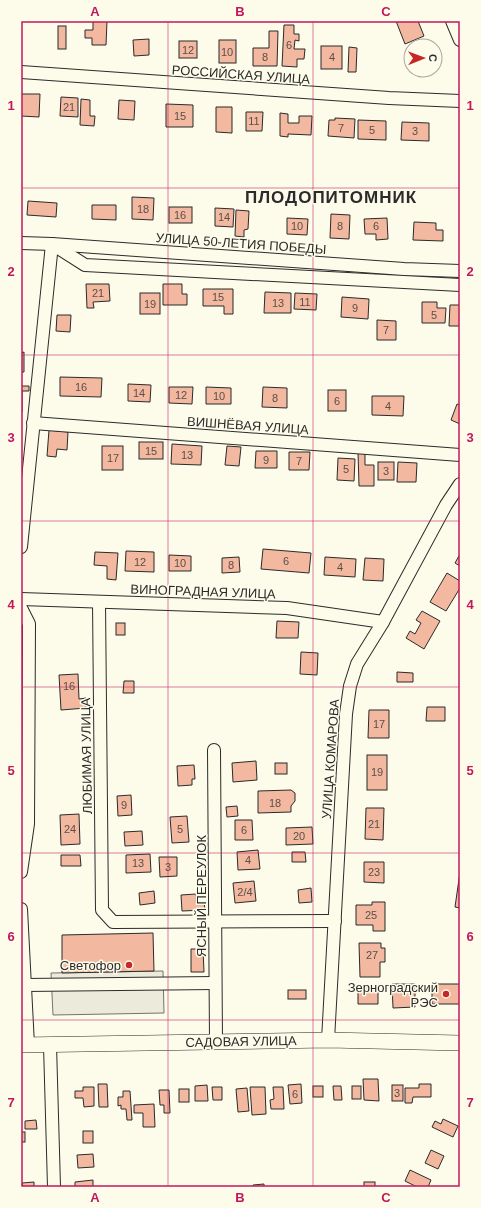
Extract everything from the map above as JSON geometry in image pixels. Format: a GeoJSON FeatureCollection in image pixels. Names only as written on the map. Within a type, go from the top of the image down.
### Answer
{"type":"FeatureCollection","features":[{"type":"Feature","properties":{"kind":"main road","name":"САДОВАЯ УЛИЦА"},"geometry":{"type":"LineString","coordinates":[[24,1045],[328,1040],[460,1043]]}},
{"type":"Feature","properties":{"kind":"street"},"geometry":{"type":"LineString","coordinates":[[452,21],[460,40]]}},
{"type":"Feature","properties":{"kind":"street","name":"РОССИЙСКАЯ УЛИЦА"},"geometry":{"type":"LineString","coordinates":[[21,72],[382,98],[460,101]]}},
{"type":"Feature","properties":{"kind":"street","name":"УЛИЦА 50-ЛЕТИЯ ПОБЕДЫ"},"geometry":{"type":"LineString","coordinates":[[21,243],[460,271]]}},
{"type":"Feature","properties":{"kind":"street"},"geometry":{"type":"LineString","coordinates":[[21,547],[52,244],[85,266],[460,285]]}},
{"type":"Feature","properties":{"kind":"street","name":"ВИШНЁВАЯ УЛИЦА"},"geometry":{"type":"LineString","coordinates":[[33,423],[460,455]]}},
{"type":"Feature","properties":{"kind":"street","name":"УЛИЦА КОМАРОВА"},"geometry":{"type":"LineString","coordinates":[[328,1040],[346,714],[350,686],[357,664],[383,622],[446,505],[460,484]]}},
{"type":"Feature","properties":{"kind":"street","name":"ВИНОГРАДНАЯ УЛИЦА"},"geometry":{"type":"LineString","coordinates":[[21,599],[287,608],[383,622]]}},
{"type":"Feature","properties":{"kind":"street","name":"ЛЮБИМАЯ УЛИЦА"},"geometry":{"type":"LineString","coordinates":[[99,602],[102,910],[113,922],[215,921]]}},
{"type":"Feature","properties":{"kind":"street"},"geometry":{"type":"LineString","coordinates":[[21,608],[29,624],[28,824],[21,872]]}},
{"type":"Feature","properties":{"kind":"street","name":"ЯСНЫЙ ПЕРЕУЛОК"},"geometry":{"type":"LineString","coordinates":[[214,750],[216,1042]]}},
{"type":"Feature","properties":{"kind":"street"},"geometry":{"type":"LineString","coordinates":[[21,909],[25,985],[24,1045]]}},
{"type":"Feature","properties":{"kind":"street"},"geometry":{"type":"LineString","coordinates":[[215,921],[334,921]]}},
{"type":"Feature","properties":{"kind":"street"},"geometry":{"type":"LineString","coordinates":[[25,985],[215,983]]}},
{"type":"Feature","properties":{"kind":"street"},"geometry":{"type":"LineString","coordinates":[[50,1045],[54,1187]]}},
{"type":"Feature","properties":{"kind":"shaded area"},"geometry":{"type":"Polygon","coordinates":[[[163,971],[164,1013],[53,1015],[51,973],[163,971]]]}},
{"type":"Feature","properties":{"kind":"building"},"geometry":{"type":"Polygon","coordinates":[[[93,21],[107,21],[106,45],[92,45],[92,38],[85,38],[85,30],[93,30],[93,21]]]}},
{"type":"Feature","properties":{"kind":"building"},"geometry":{"type":"Polygon","coordinates":[[[396,21],[418,21],[424,36],[419,38],[403,39],[396,21]]]}},
{"type":"Feature","properties":{"kind":"building"},"geometry":{"type":"Polygon","coordinates":[[[284,25],[294,25],[294,34],[299,34],[299,41],[295,40],[294,49],[305,49],[304,59],[297,59],[297,67],[282,66],[284,25]]]}},
{"type":"Feature","properties":{"kind":"building"},"geometry":{"type":"Polygon","coordinates":[[[58,26],[66,26],[66,49],[58,49],[58,26]]]}},
{"type":"Feature","properties":{"kind":"building"},"geometry":{"type":"Polygon","coordinates":[[[269,31],[278,31],[277,66],[253,66],[253,48],[269,48],[269,31]]]}},
{"type":"Feature","properties":{"kind":"building"},"geometry":{"type":"Polygon","coordinates":[[[149,39],[149,55],[134,56],[133,40],[149,39]]]}},
{"type":"Feature","properties":{"kind":"building"},"geometry":{"type":"Polygon","coordinates":[[[219,40],[236,40],[236,63],[219,63],[219,40]]]}},
{"type":"Feature","properties":{"kind":"building"},"geometry":{"type":"Polygon","coordinates":[[[179,41],[197,41],[197,58],[179,58],[179,41]]]}},
{"type":"Feature","properties":{"kind":"building"},"geometry":{"type":"Polygon","coordinates":[[[321,46],[342,46],[342,69],[321,69],[321,46]]]}},
{"type":"Feature","properties":{"kind":"building"},"geometry":{"type":"Polygon","coordinates":[[[349,47],[357,48],[356,72],[348,72],[349,47]]]}},
{"type":"Feature","properties":{"kind":"building"},"geometry":{"type":"Polygon","coordinates":[[[21,94],[40,94],[39,117],[21,116],[21,94]]]}},
{"type":"Feature","properties":{"kind":"building"},"geometry":{"type":"Polygon","coordinates":[[[61,97],[78,98],[78,117],[60,116],[61,97]]]}},
{"type":"Feature","properties":{"kind":"building"},"geometry":{"type":"Polygon","coordinates":[[[81,99],[90,100],[90,116],[95,116],[94,126],[80,125],[81,99]]]}},
{"type":"Feature","properties":{"kind":"building"},"geometry":{"type":"Polygon","coordinates":[[[119,100],[135,101],[134,120],[118,119],[119,100]]]}},
{"type":"Feature","properties":{"kind":"building"},"geometry":{"type":"Polygon","coordinates":[[[166,104],[193,105],[193,127],[166,127],[166,104]]]}},
{"type":"Feature","properties":{"kind":"building"},"geometry":{"type":"Polygon","coordinates":[[[216,107],[232,107],[232,133],[216,132],[216,107]]]}},
{"type":"Feature","properties":{"kind":"building"},"geometry":{"type":"Polygon","coordinates":[[[246,112],[263,112],[262,131],[246,131],[246,112]]]}},
{"type":"Feature","properties":{"kind":"building"},"geometry":{"type":"Polygon","coordinates":[[[280,113],[288,114],[288,123],[299,123],[299,116],[312,116],[311,135],[288,134],[288,137],[280,136],[280,113]]]}},
{"type":"Feature","properties":{"kind":"building"},"geometry":{"type":"Polygon","coordinates":[[[335,118],[355,119],[354,138],[328,136],[329,120],[335,120],[335,118]]]}},
{"type":"Feature","properties":{"kind":"building"},"geometry":{"type":"Polygon","coordinates":[[[358,120],[386,121],[386,140],[358,139],[358,120]]]}},
{"type":"Feature","properties":{"kind":"building"},"geometry":{"type":"Polygon","coordinates":[[[402,122],[429,123],[429,141],[401,140],[402,122]]]}},
{"type":"Feature","properties":{"kind":"building"},"geometry":{"type":"Polygon","coordinates":[[[132,197],[154,198],[153,220],[132,219],[132,197]]]}},
{"type":"Feature","properties":{"kind":"building"},"geometry":{"type":"Polygon","coordinates":[[[28,201],[57,203],[56,217],[27,215],[28,201]]]}},
{"type":"Feature","properties":{"kind":"building"},"geometry":{"type":"Polygon","coordinates":[[[92,205],[116,205],[116,220],[92,219],[92,205]]]}},
{"type":"Feature","properties":{"kind":"building"},"geometry":{"type":"Polygon","coordinates":[[[169,207],[192,207],[192,223],[169,223],[169,207]]]}},
{"type":"Feature","properties":{"kind":"building"},"geometry":{"type":"Polygon","coordinates":[[[215,208],[234,209],[233,227],[215,226],[215,208]]]}},
{"type":"Feature","properties":{"kind":"building"},"geometry":{"type":"Polygon","coordinates":[[[236,210],[249,211],[248,229],[244,230],[244,237],[235,236],[236,210]]]}},
{"type":"Feature","properties":{"kind":"building"},"geometry":{"type":"Polygon","coordinates":[[[331,214],[350,215],[349,239],[330,238],[331,214]]]}},
{"type":"Feature","properties":{"kind":"building"},"geometry":{"type":"Polygon","coordinates":[[[287,218],[308,219],[307,235],[287,234],[287,218]]]}},
{"type":"Feature","properties":{"kind":"building"},"geometry":{"type":"Polygon","coordinates":[[[387,218],[388,239],[376,240],[376,234],[365,234],[364,219],[387,218]]]}},
{"type":"Feature","properties":{"kind":"building"},"geometry":{"type":"Polygon","coordinates":[[[414,222],[436,223],[436,230],[443,230],[443,241],[413,240],[414,222]]]}},
{"type":"Feature","properties":{"kind":"building"},"geometry":{"type":"Polygon","coordinates":[[[86,284],[109,284],[110,301],[93,302],[94,308],[87,308],[86,284]]]}},
{"type":"Feature","properties":{"kind":"building"},"geometry":{"type":"Polygon","coordinates":[[[163,284],[182,284],[182,294],[187,294],[187,305],[163,305],[163,284]]]}},
{"type":"Feature","properties":{"kind":"building"},"geometry":{"type":"Polygon","coordinates":[[[203,289],[233,289],[233,314],[224,314],[224,306],[203,306],[203,289]]]}},
{"type":"Feature","properties":{"kind":"building"},"geometry":{"type":"Polygon","coordinates":[[[265,292],[291,293],[291,313],[264,313],[265,292]]]}},
{"type":"Feature","properties":{"kind":"building"},"geometry":{"type":"Polygon","coordinates":[[[140,293],[160,293],[160,314],[140,314],[140,293]]]}},
{"type":"Feature","properties":{"kind":"building"},"geometry":{"type":"Polygon","coordinates":[[[295,293],[317,294],[316,310],[294,309],[295,293]]]}},
{"type":"Feature","properties":{"kind":"building"},"geometry":{"type":"Polygon","coordinates":[[[342,297],[369,299],[368,319],[341,317],[342,297]]]}},
{"type":"Feature","properties":{"kind":"building"},"geometry":{"type":"Polygon","coordinates":[[[422,302],[437,302],[437,308],[446,308],[445,323],[422,323],[422,302]]]}},
{"type":"Feature","properties":{"kind":"building"},"geometry":{"type":"Polygon","coordinates":[[[450,305],[460,305],[460,326],[449,326],[450,305]]]}},
{"type":"Feature","properties":{"kind":"building"},"geometry":{"type":"Polygon","coordinates":[[[57,315],[71,315],[70,332],[56,331],[57,315]]]}},
{"type":"Feature","properties":{"kind":"building"},"geometry":{"type":"Polygon","coordinates":[[[377,320],[396,321],[396,340],[377,340],[377,320]]]}},
{"type":"Feature","properties":{"kind":"building"},"geometry":{"type":"Polygon","coordinates":[[[24,352],[24,372],[21,372],[21,353],[24,352]]]}},
{"type":"Feature","properties":{"kind":"building"},"geometry":{"type":"Polygon","coordinates":[[[60,377],[102,378],[101,397],[60,396],[60,377]]]}},
{"type":"Feature","properties":{"kind":"building"},"geometry":{"type":"Polygon","coordinates":[[[128,384],[151,385],[150,402],[128,401],[128,384]]]}},
{"type":"Feature","properties":{"kind":"building"},"geometry":{"type":"Polygon","coordinates":[[[21,386],[29,386],[29,391],[22,391],[22,412],[21,412],[21,386]]]}},
{"type":"Feature","properties":{"kind":"building"},"geometry":{"type":"Polygon","coordinates":[[[169,387],[193,387],[192,404],[169,403],[169,387]]]}},
{"type":"Feature","properties":{"kind":"building"},"geometry":{"type":"Polygon","coordinates":[[[206,387],[231,388],[231,404],[206,404],[206,387]]]}},
{"type":"Feature","properties":{"kind":"building"},"geometry":{"type":"Polygon","coordinates":[[[263,387],[287,388],[287,408],[262,407],[263,387]]]}},
{"type":"Feature","properties":{"kind":"building"},"geometry":{"type":"Polygon","coordinates":[[[328,390],[346,390],[346,411],[328,411],[328,390]]]}},
{"type":"Feature","properties":{"kind":"building"},"geometry":{"type":"Polygon","coordinates":[[[372,396],[404,396],[403,416],[372,415],[372,396]]]}},
{"type":"Feature","properties":{"kind":"building"},"geometry":{"type":"Polygon","coordinates":[[[457,404],[460,405],[460,424],[451,420],[457,404]]]}},
{"type":"Feature","properties":{"kind":"building"},"geometry":{"type":"Polygon","coordinates":[[[49,430],[68,432],[67,450],[57,449],[56,457],[47,456],[49,430]]]}},
{"type":"Feature","properties":{"kind":"building"},"geometry":{"type":"Polygon","coordinates":[[[139,442],[163,442],[163,459],[139,459],[139,442]]]}},
{"type":"Feature","properties":{"kind":"building"},"geometry":{"type":"Polygon","coordinates":[[[172,444],[202,446],[201,465],[171,464],[172,444]]]}},
{"type":"Feature","properties":{"kind":"building"},"geometry":{"type":"Polygon","coordinates":[[[102,446],[123,446],[123,470],[102,470],[102,446]]]}},
{"type":"Feature","properties":{"kind":"building"},"geometry":{"type":"Polygon","coordinates":[[[227,446],[241,447],[239,466],[225,465],[227,446]]]}},
{"type":"Feature","properties":{"kind":"building"},"geometry":{"type":"Polygon","coordinates":[[[256,451],[277,451],[277,468],[255,468],[256,451]]]}},
{"type":"Feature","properties":{"kind":"building"},"geometry":{"type":"Polygon","coordinates":[[[289,452],[310,452],[309,470],[289,470],[289,452]]]}},
{"type":"Feature","properties":{"kind":"building"},"geometry":{"type":"Polygon","coordinates":[[[358,452],[365,452],[365,465],[374,465],[374,486],[359,486],[358,452]]]}},
{"type":"Feature","properties":{"kind":"building"},"geometry":{"type":"Polygon","coordinates":[[[338,458],[355,459],[354,481],[337,480],[338,458]]]}},
{"type":"Feature","properties":{"kind":"building"},"geometry":{"type":"Polygon","coordinates":[[[378,462],[394,462],[394,480],[378,480],[378,462]]]}},
{"type":"Feature","properties":{"kind":"building"},"geometry":{"type":"Polygon","coordinates":[[[398,462],[417,463],[416,482],[397,482],[398,462]]]}},
{"type":"Feature","properties":{"kind":"building"},"geometry":{"type":"Polygon","coordinates":[[[263,549],[311,553],[309,573],[261,569],[263,549]]]}},
{"type":"Feature","properties":{"kind":"building"},"geometry":{"type":"Polygon","coordinates":[[[126,551],[154,552],[154,572],[125,571],[126,551]]]}},
{"type":"Feature","properties":{"kind":"building"},"geometry":{"type":"Polygon","coordinates":[[[95,552],[118,553],[116,580],[107,579],[107,566],[94,565],[95,552]]]}},
{"type":"Feature","properties":{"kind":"building"},"geometry":{"type":"Polygon","coordinates":[[[460,554],[460,566],[455,563],[460,554]]]}},
{"type":"Feature","properties":{"kind":"building"},"geometry":{"type":"Polygon","coordinates":[[[169,555],[191,556],[191,571],[169,571],[169,555]]]}},
{"type":"Feature","properties":{"kind":"building"},"geometry":{"type":"Polygon","coordinates":[[[239,557],[240,572],[222,573],[222,558],[239,557]]]}},
{"type":"Feature","properties":{"kind":"building"},"geometry":{"type":"Polygon","coordinates":[[[325,557],[356,559],[355,577],[324,575],[325,557]]]}},
{"type":"Feature","properties":{"kind":"building"},"geometry":{"type":"Polygon","coordinates":[[[365,558],[384,559],[383,581],[363,580],[365,558]]]}},
{"type":"Feature","properties":{"kind":"building"},"geometry":{"type":"Polygon","coordinates":[[[447,573],[460,581],[460,588],[446,611],[430,602],[447,573]]]}},
{"type":"Feature","properties":{"kind":"building"},"geometry":{"type":"Polygon","coordinates":[[[422,611],[440,621],[424,649],[406,638],[410,631],[415,634],[421,623],[416,620],[422,611]]]}},
{"type":"Feature","properties":{"kind":"building"},"geometry":{"type":"Polygon","coordinates":[[[277,621],[299,622],[298,638],[276,638],[277,621]]]}},
{"type":"Feature","properties":{"kind":"building"},"geometry":{"type":"Polygon","coordinates":[[[116,623],[125,623],[125,635],[116,635],[116,623]]]}},
{"type":"Feature","properties":{"kind":"building"},"geometry":{"type":"Polygon","coordinates":[[[301,652],[318,653],[317,675],[300,674],[301,652]]]}},
{"type":"Feature","properties":{"kind":"building"},"geometry":{"type":"Polygon","coordinates":[[[397,672],[413,673],[413,682],[397,682],[397,672]]]}},
{"type":"Feature","properties":{"kind":"building"},"geometry":{"type":"Polygon","coordinates":[[[78,674],[79,699],[86,698],[86,708],[61,710],[59,675],[78,674]]]}},
{"type":"Feature","properties":{"kind":"building"},"geometry":{"type":"Polygon","coordinates":[[[124,681],[134,681],[134,693],[123,693],[124,681]]]}},
{"type":"Feature","properties":{"kind":"building"},"geometry":{"type":"Polygon","coordinates":[[[427,707],[445,707],[445,721],[426,721],[427,707]]]}},
{"type":"Feature","properties":{"kind":"building"},"geometry":{"type":"Polygon","coordinates":[[[369,710],[389,710],[389,738],[368,738],[369,710]]]}},
{"type":"Feature","properties":{"kind":"building"},"geometry":{"type":"Polygon","coordinates":[[[367,755],[387,755],[387,790],[367,790],[367,755]]]}},
{"type":"Feature","properties":{"kind":"building"},"geometry":{"type":"Polygon","coordinates":[[[256,761],[257,780],[233,782],[232,763],[256,761]]]}},
{"type":"Feature","properties":{"kind":"building"},"geometry":{"type":"Polygon","coordinates":[[[275,763],[287,763],[287,774],[275,774],[275,763]]]}},
{"type":"Feature","properties":{"kind":"building"},"geometry":{"type":"Polygon","coordinates":[[[194,765],[195,779],[192,779],[192,785],[178,786],[177,766],[194,765]]]}},
{"type":"Feature","properties":{"kind":"building"},"geometry":{"type":"Polygon","coordinates":[[[291,790],[295,793],[295,801],[291,806],[291,812],[258,813],[258,791],[291,790]]]}},
{"type":"Feature","properties":{"kind":"building"},"geometry":{"type":"Polygon","coordinates":[[[131,795],[132,815],[118,816],[117,796],[131,795]]]}},
{"type":"Feature","properties":{"kind":"building"},"geometry":{"type":"Polygon","coordinates":[[[237,806],[238,816],[227,817],[226,807],[237,806]]]}},
{"type":"Feature","properties":{"kind":"building"},"geometry":{"type":"Polygon","coordinates":[[[366,808],[384,808],[383,840],[365,839],[366,808]]]}},
{"type":"Feature","properties":{"kind":"building"},"geometry":{"type":"Polygon","coordinates":[[[79,814],[80,844],[61,845],[60,815],[79,814]]]}},
{"type":"Feature","properties":{"kind":"building"},"geometry":{"type":"Polygon","coordinates":[[[187,816],[189,842],[172,843],[170,817],[187,816]]]}},
{"type":"Feature","properties":{"kind":"building"},"geometry":{"type":"Polygon","coordinates":[[[235,820],[252,820],[253,840],[235,840],[235,820]]]}},
{"type":"Feature","properties":{"kind":"building"},"geometry":{"type":"Polygon","coordinates":[[[312,827],[313,844],[286,845],[286,828],[312,827]]]}},
{"type":"Feature","properties":{"kind":"building"},"geometry":{"type":"Polygon","coordinates":[[[142,831],[143,845],[125,846],[124,832],[142,831]]]}},
{"type":"Feature","properties":{"kind":"building"},"geometry":{"type":"Polygon","coordinates":[[[258,850],[260,869],[238,870],[237,852],[258,850]]]}},
{"type":"Feature","properties":{"kind":"building"},"geometry":{"type":"Polygon","coordinates":[[[292,852],[305,852],[306,862],[292,862],[292,852]]]}},
{"type":"Feature","properties":{"kind":"building"},"geometry":{"type":"Polygon","coordinates":[[[150,854],[151,872],[126,873],[126,855],[150,854]]]}},
{"type":"Feature","properties":{"kind":"building"},"geometry":{"type":"Polygon","coordinates":[[[61,855],[80,855],[81,866],[61,866],[61,855]]]}},
{"type":"Feature","properties":{"kind":"building"},"geometry":{"type":"Polygon","coordinates":[[[159,857],[177,857],[177,876],[160,877],[159,857]]]}},
{"type":"Feature","properties":{"kind":"building"},"geometry":{"type":"Polygon","coordinates":[[[364,862],[384,862],[384,883],[364,882],[364,862]]]}},
{"type":"Feature","properties":{"kind":"building"},"geometry":{"type":"Polygon","coordinates":[[[460,872],[460,908],[455,907],[460,872]]]}},
{"type":"Feature","properties":{"kind":"building"},"geometry":{"type":"Polygon","coordinates":[[[254,881],[256,901],[235,903],[233,883],[254,881]]]}},
{"type":"Feature","properties":{"kind":"building"},"geometry":{"type":"Polygon","coordinates":[[[311,888],[312,902],[299,903],[298,890],[311,888]]]}},
{"type":"Feature","properties":{"kind":"building"},"geometry":{"type":"Polygon","coordinates":[[[154,891],[155,903],[140,905],[139,893],[154,891]]]}},
{"type":"Feature","properties":{"kind":"building"},"geometry":{"type":"Polygon","coordinates":[[[196,894],[196,903],[204,902],[205,910],[182,911],[181,895],[196,894]]]}},
{"type":"Feature","properties":{"kind":"building"},"geometry":{"type":"Polygon","coordinates":[[[372,902],[385,902],[385,931],[373,931],[373,925],[356,925],[356,905],[372,905],[372,902]]]}},
{"type":"Feature","properties":{"kind":"building"},"geometry":{"type":"Polygon","coordinates":[[[153,933],[154,971],[62,973],[62,935],[153,933]]]}},
{"type":"Feature","properties":{"kind":"building"},"geometry":{"type":"Polygon","coordinates":[[[359,943],[381,943],[381,948],[385,948],[385,962],[380,962],[380,977],[360,977],[359,943]]]}},
{"type":"Feature","properties":{"kind":"building"},"geometry":{"type":"Polygon","coordinates":[[[191,949],[203,949],[204,972],[191,972],[191,949]]]}},
{"type":"Feature","properties":{"kind":"building"},"geometry":{"type":"Polygon","coordinates":[[[392,984],[415,984],[415,1007],[393,1008],[392,984]]]}},
{"type":"Feature","properties":{"kind":"building","name":"Зерноградский РЭС"},"geometry":{"type":"Polygon","coordinates":[[[432,984],[460,984],[460,1004],[432,1004],[432,984]]]}},
{"type":"Feature","properties":{"kind":"building"},"geometry":{"type":"Polygon","coordinates":[[[365,987],[378,987],[378,1004],[358,1004],[358,991],[365,991],[365,987]]]}},
{"type":"Feature","properties":{"kind":"building"},"geometry":{"type":"Polygon","coordinates":[[[288,990],[306,990],[306,999],[288,999],[288,990]]]}},
{"type":"Feature","properties":{"kind":"building"},"geometry":{"type":"Polygon","coordinates":[[[363,1079],[378,1079],[379,1101],[364,1100],[363,1079]]]}},
{"type":"Feature","properties":{"kind":"building"},"geometry":{"type":"Polygon","coordinates":[[[98,1084],[107,1084],[108,1107],[99,1107],[98,1084]]]}},
{"type":"Feature","properties":{"kind":"building"},"geometry":{"type":"Polygon","coordinates":[[[301,1084],[302,1103],[290,1104],[288,1085],[301,1084]]]}},
{"type":"Feature","properties":{"kind":"building"},"geometry":{"type":"Polygon","coordinates":[[[419,1084],[431,1084],[431,1097],[413,1097],[412,1103],[405,1103],[405,1088],[419,1088],[419,1084]]]}},
{"type":"Feature","properties":{"kind":"building"},"geometry":{"type":"Polygon","coordinates":[[[207,1085],[208,1101],[195,1101],[195,1086],[207,1085]]]}},
{"type":"Feature","properties":{"kind":"building"},"geometry":{"type":"Polygon","coordinates":[[[392,1085],[403,1085],[403,1101],[392,1101],[392,1085]]]}},
{"type":"Feature","properties":{"kind":"building"},"geometry":{"type":"Polygon","coordinates":[[[313,1086],[323,1086],[323,1097],[313,1097],[313,1086]]]}},
{"type":"Feature","properties":{"kind":"building"},"geometry":{"type":"Polygon","coordinates":[[[333,1086],[341,1086],[342,1100],[334,1100],[333,1086]]]}},
{"type":"Feature","properties":{"kind":"building"},"geometry":{"type":"Polygon","coordinates":[[[352,1086],[361,1086],[361,1099],[352,1099],[352,1086]]]}},
{"type":"Feature","properties":{"kind":"building"},"geometry":{"type":"Polygon","coordinates":[[[83,1087],[94,1087],[94,1106],[84,1107],[83,1098],[75,1098],[75,1091],[83,1091],[83,1087]]]}},
{"type":"Feature","properties":{"kind":"building"},"geometry":{"type":"Polygon","coordinates":[[[212,1087],[222,1087],[222,1100],[213,1100],[212,1087]]]}},
{"type":"Feature","properties":{"kind":"building"},"geometry":{"type":"Polygon","coordinates":[[[250,1087],[265,1087],[266,1114],[252,1115],[250,1087]]]}},
{"type":"Feature","properties":{"kind":"building"},"geometry":{"type":"Polygon","coordinates":[[[273,1087],[283,1087],[284,1109],[271,1109],[270,1100],[274,1099],[273,1087]]]}},
{"type":"Feature","properties":{"kind":"building"},"geometry":{"type":"Polygon","coordinates":[[[247,1088],[249,1111],[238,1112],[236,1089],[247,1088]]]}},
{"type":"Feature","properties":{"kind":"building"},"geometry":{"type":"Polygon","coordinates":[[[179,1089],[189,1089],[189,1102],[179,1102],[179,1089]]]}},
{"type":"Feature","properties":{"kind":"building"},"geometry":{"type":"Polygon","coordinates":[[[159,1090],[169,1090],[170,1113],[164,1113],[164,1105],[160,1105],[159,1090]]]}},
{"type":"Feature","properties":{"kind":"building"},"geometry":{"type":"Polygon","coordinates":[[[123,1091],[130,1091],[132,1120],[127,1120],[126,1109],[121,1109],[121,1105],[118,1106],[118,1097],[123,1097],[123,1091]]]}},
{"type":"Feature","properties":{"kind":"building"},"geometry":{"type":"Polygon","coordinates":[[[154,1104],[155,1127],[143,1127],[143,1113],[134,1113],[134,1105],[154,1104]]]}},
{"type":"Feature","properties":{"kind":"building"},"geometry":{"type":"Polygon","coordinates":[[[443,1119],[458,1126],[453,1137],[432,1127],[435,1121],[441,1124],[443,1119]]]}},
{"type":"Feature","properties":{"kind":"building"},"geometry":{"type":"Polygon","coordinates":[[[36,1120],[37,1129],[25,1129],[25,1121],[36,1120]]]}},
{"type":"Feature","properties":{"kind":"building"},"geometry":{"type":"Polygon","coordinates":[[[83,1131],[93,1131],[93,1143],[83,1143],[83,1131]]]}},
{"type":"Feature","properties":{"kind":"building"},"geometry":{"type":"Polygon","coordinates":[[[21,1132],[25,1132],[25,1142],[21,1142],[21,1132]]]}},
{"type":"Feature","properties":{"kind":"building"},"geometry":{"type":"Polygon","coordinates":[[[431,1150],[444,1156],[438,1169],[425,1163],[431,1150]]]}},
{"type":"Feature","properties":{"kind":"building"},"geometry":{"type":"Polygon","coordinates":[[[93,1154],[94,1167],[78,1168],[77,1155],[93,1154]]]}},
{"type":"Feature","properties":{"kind":"building"},"geometry":{"type":"Polygon","coordinates":[[[410,1170],[431,1180],[428,1187],[417,1187],[405,1181],[410,1170]]]}},
{"type":"Feature","properties":{"kind":"building"},"geometry":{"type":"Polygon","coordinates":[[[93,1180],[93,1187],[75,1187],[75,1182],[93,1180]]]}},
{"type":"Feature","properties":{"kind":"building"},"geometry":{"type":"Polygon","coordinates":[[[34,1182],[34,1187],[23,1187],[22,1183],[34,1182]]]}},
{"type":"Feature","properties":{"kind":"building"},"geometry":{"type":"Polygon","coordinates":[[[364,1182],[375,1182],[375,1187],[364,1187],[364,1182]]]}},
{"type":"Feature","properties":{"kind":"building"},"geometry":{"type":"Polygon","coordinates":[[[264,1184],[264,1187],[253,1187],[253,1185],[264,1184]]]}},
{"type":"Feature","properties":{"kind":"place","name":"Светофор"},"geometry":{"type":"Point","coordinates":[129,965]}},
{"type":"Feature","properties":{"kind":"place","name":"Зерноградский РЭС"},"geometry":{"type":"Point","coordinates":[446,994]}},
{"type":"Feature","properties":{"kind":"district","name":"ПЛОДОПИТОМНИК"},"geometry":{"type":"Point","coordinates":[331,197]}}]}
